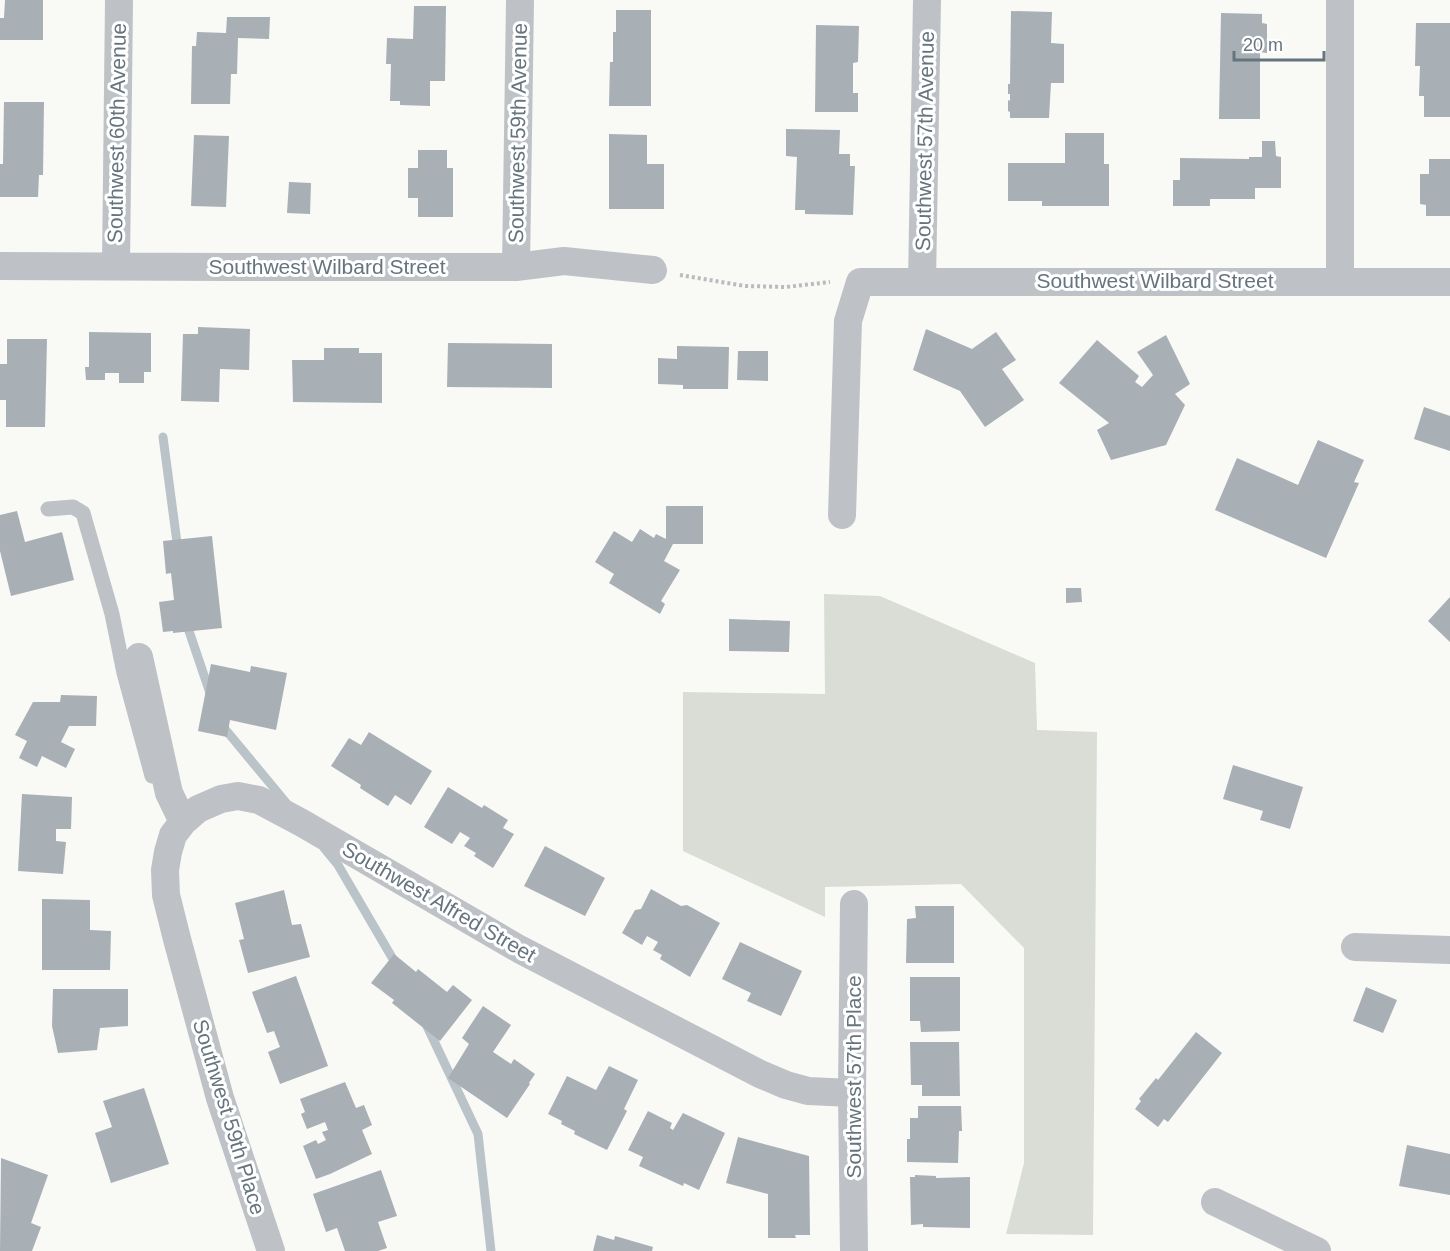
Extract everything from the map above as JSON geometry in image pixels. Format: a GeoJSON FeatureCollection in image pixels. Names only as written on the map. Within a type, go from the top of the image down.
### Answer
{"type":"FeatureCollection","features":[{"type":"Feature","properties":{"kind":"street","name":"Southwest 60th Avenue"},"geometry":{"type":"LineString","coordinates":[[116,266],[119,0]]}},
{"type":"Feature","properties":{"kind":"street","name":"Southwest 59th Avenue"},"geometry":{"type":"LineString","coordinates":[[516,267],[520,0]]}},
{"type":"Feature","properties":{"kind":"street","name":"Southwest 57th Avenue"},"geometry":{"type":"LineString","coordinates":[[922,282],[927,0]]}},
{"type":"Feature","properties":{"kind":"street"},"geometry":{"type":"LineString","coordinates":[[1340,0],[1340,281]]}},
{"type":"Feature","properties":{"kind":"street","name":"Southwest Wilbard Street"},"geometry":{"type":"LineString","coordinates":[[0,266],[516,267],[564,261],[653,270]]}},
{"type":"Feature","properties":{"kind":"street","name":"Southwest Wilbard Street"},"geometry":{"type":"LineString","coordinates":[[860,282],[1450,282]]}},
{"type":"Feature","properties":{"kind":"street"},"geometry":{"type":"LineString","coordinates":[[842,515],[848,321],[860,282]]}},
{"type":"Feature","properties":{"kind":"street"},"geometry":{"type":"LineString","coordinates":[[139,657],[178,829]]}},
{"type":"Feature","properties":{"kind":"street","name":"Southwest Alfred Street"},"geometry":{"type":"LineString","coordinates":[[178,829],[198,809],[221,799],[238,796],[259,800],[519,949],[760,1074],[808,1091],[852,1093]]}},
{"type":"Feature","properties":{"kind":"street","name":"Southwest 59th Place"},"geometry":{"type":"LineString","coordinates":[[178,829],[168,852],[165,870],[166,895],[219,1098],[271,1251]]}},
{"type":"Feature","properties":{"kind":"street","name":"Southwest 57th Place"},"geometry":{"type":"LineString","coordinates":[[854,904],[852,1093],[854,1251]]}},
{"type":"Feature","properties":{"kind":"street"},"geometry":{"type":"LineString","coordinates":[[1355,947],[1450,950]]}},
{"type":"Feature","properties":{"kind":"street"},"geometry":{"type":"LineString","coordinates":[[1215,1202],[1317,1251]]}},
{"type":"Feature","properties":{"kind":"lane"},"geometry":{"type":"LineString","coordinates":[[48,509],[73,507],[83,513],[112,614],[124,673],[156,789],[178,829]]}},
{"type":"Feature","properties":{"kind":"path"},"geometry":{"type":"LineString","coordinates":[[653,270],[745,286],[786,287],[824,281],[860,282]]}},
{"type":"Feature","properties":{"kind":"shaded area"},"geometry":{"type":"Polygon","coordinates":[[[824,594],[880,596],[1035,663],[1037,730],[1097,732],[1093,1235],[1006,1234],[1024,1163],[1024,948],[961,884],[825,887],[825,917],[683,851],[683,692],[825,694],[824,594]]]}},
{"type":"Feature","properties":{"kind":"building"},"geometry":{"type":"Polygon","coordinates":[[[5,0],[43,0],[43,40],[0,40],[0,18],[4,18],[5,0]]]}},
{"type":"Feature","properties":{"kind":"building"},"geometry":{"type":"Polygon","coordinates":[[[414,6],[446,6],[445,81],[430,81],[430,106],[400,105],[400,101],[390,101],[391,64],[386,64],[387,38],[413,39],[414,6]]]}},
{"type":"Feature","properties":{"kind":"building"},"geometry":{"type":"Polygon","coordinates":[[[616,10],[651,10],[651,106],[609,106],[610,62],[613,62],[616,10]]]}},
{"type":"Feature","properties":{"kind":"building"},"geometry":{"type":"Polygon","coordinates":[[[1011,11],[1052,12],[1051,43],[1064,44],[1064,83],[1051,83],[1049,118],[1010,118],[1008,84],[1010,84],[1011,11]]]}},
{"type":"Feature","properties":{"kind":"building"},"geometry":{"type":"Polygon","coordinates":[[[1221,13],[1262,14],[1262,23],[1267,24],[1267,53],[1260,52],[1260,119],[1219,119],[1221,13]]]}},
{"type":"Feature","properties":{"kind":"building"},"geometry":{"type":"Polygon","coordinates":[[[227,17],[270,17],[269,39],[238,38],[237,74],[231,74],[230,104],[191,104],[192,46],[196,46],[197,32],[226,33],[227,17]]]}},
{"type":"Feature","properties":{"kind":"building"},"geometry":{"type":"Polygon","coordinates":[[[1416,23],[1450,23],[1450,117],[1424,117],[1424,96],[1419,96],[1420,66],[1415,66],[1416,23]]]}},
{"type":"Feature","properties":{"kind":"building"},"geometry":{"type":"Polygon","coordinates":[[[816,25],[859,26],[858,62],[853,63],[853,93],[858,93],[858,112],[815,112],[816,25]]]}},
{"type":"Feature","properties":{"kind":"building"},"geometry":{"type":"Polygon","coordinates":[[[4,102],[44,102],[43,175],[39,175],[38,197],[0,197],[4,102]]]}},
{"type":"Feature","properties":{"kind":"building"},"geometry":{"type":"Polygon","coordinates":[[[786,129],[840,130],[839,154],[850,154],[850,166],[855,166],[853,215],[805,214],[805,210],[795,210],[797,157],[786,156],[786,129]]]}},
{"type":"Feature","properties":{"kind":"building"},"geometry":{"type":"Polygon","coordinates":[[[1065,133],[1104,133],[1104,164],[1109,164],[1109,206],[1042,206],[1042,201],[1008,201],[1008,163],[1065,163],[1065,133]]]}},
{"type":"Feature","properties":{"kind":"building"},"geometry":{"type":"Polygon","coordinates":[[[609,134],[647,135],[647,164],[664,164],[664,209],[609,209],[609,134]]]}},
{"type":"Feature","properties":{"kind":"building"},"geometry":{"type":"Polygon","coordinates":[[[194,135],[229,136],[226,207],[191,206],[194,135]]]}},
{"type":"Feature","properties":{"kind":"building"},"geometry":{"type":"Polygon","coordinates":[[[1262,141],[1275,141],[1276,156],[1281,157],[1281,188],[1255,188],[1255,199],[1210,199],[1210,206],[1173,206],[1173,180],[1180,180],[1180,158],[1249,159],[1249,157],[1262,157],[1262,141]]]}},
{"type":"Feature","properties":{"kind":"building"},"geometry":{"type":"Polygon","coordinates":[[[418,150],[447,150],[447,168],[453,168],[453,217],[418,217],[418,198],[408,198],[408,168],[418,168],[418,150]]]}},
{"type":"Feature","properties":{"kind":"building"},"geometry":{"type":"Polygon","coordinates":[[[1429,159],[1450,159],[1450,216],[1426,216],[1426,205],[1420,204],[1420,174],[1429,174],[1429,159]]]}},
{"type":"Feature","properties":{"kind":"building"},"geometry":{"type":"Polygon","coordinates":[[[289,182],[311,183],[310,214],[287,213],[289,182]]]}},
{"type":"Feature","properties":{"kind":"building"},"geometry":{"type":"Polygon","coordinates":[[[198,327],[250,329],[249,370],[220,369],[219,402],[181,401],[183,334],[198,334],[198,327]]]}},
{"type":"Feature","properties":{"kind":"building"},"geometry":{"type":"Polygon","coordinates":[[[926,329],[972,349],[996,332],[1016,360],[1002,369],[1024,400],[985,427],[960,391],[913,370],[926,329]]]}},
{"type":"Feature","properties":{"kind":"building"},"geometry":{"type":"Polygon","coordinates":[[[89,332],[151,333],[151,372],[144,372],[144,383],[119,383],[119,373],[105,373],[105,380],[86,380],[85,367],[89,367],[89,332]]]}},
{"type":"Feature","properties":{"kind":"building"},"geometry":{"type":"Polygon","coordinates":[[[1166,335],[1190,384],[1175,394],[1185,405],[1166,445],[1111,460],[1097,430],[1109,423],[1059,383],[1097,340],[1139,376],[1135,382],[1142,387],[1153,375],[1137,352],[1166,335]]]}},
{"type":"Feature","properties":{"kind":"building"},"geometry":{"type":"Polygon","coordinates":[[[7,339],[47,339],[45,427],[6,427],[6,400],[0,400],[0,364],[7,364],[7,339]]]}},
{"type":"Feature","properties":{"kind":"building"},"geometry":{"type":"Polygon","coordinates":[[[448,343],[552,344],[552,388],[447,387],[448,343]]]}},
{"type":"Feature","properties":{"kind":"building"},"geometry":{"type":"Polygon","coordinates":[[[677,346],[729,347],[728,389],[683,389],[683,385],[658,384],[658,358],[677,359],[677,346]]]}},
{"type":"Feature","properties":{"kind":"building"},"geometry":{"type":"Polygon","coordinates":[[[324,348],[359,348],[359,353],[382,353],[382,403],[293,402],[292,360],[324,360],[324,348]]]}},
{"type":"Feature","properties":{"kind":"building"},"geometry":{"type":"Polygon","coordinates":[[[738,351],[768,351],[768,381],[737,380],[738,351]]]}},
{"type":"Feature","properties":{"kind":"building"},"geometry":{"type":"Polygon","coordinates":[[[1424,407],[1450,416],[1450,451],[1414,439],[1424,407]]]}},
{"type":"Feature","properties":{"kind":"building"},"geometry":{"type":"Polygon","coordinates":[[[1318,440],[1364,460],[1354,482],[1359,483],[1326,558],[1215,510],[1237,458],[1298,485],[1318,440]]]}},
{"type":"Feature","properties":{"kind":"building"},"geometry":{"type":"Polygon","coordinates":[[[666,506],[703,506],[703,544],[673,544],[664,561],[680,570],[661,601],[665,604],[660,614],[609,583],[614,574],[595,562],[614,531],[632,542],[640,529],[654,538],[656,534],[666,539],[666,506]]]}},
{"type":"Feature","properties":{"kind":"building"},"geometry":{"type":"Polygon","coordinates":[[[17,511],[25,542],[62,532],[74,580],[11,596],[0,551],[0,515],[17,511]]]}},
{"type":"Feature","properties":{"kind":"building"},"geometry":{"type":"Polygon","coordinates":[[[212,536],[222,628],[163,632],[159,602],[174,600],[171,573],[166,574],[163,541],[212,536]]]}},
{"type":"Feature","properties":{"kind":"building"},"geometry":{"type":"Polygon","coordinates":[[[1066,588],[1081,588],[1082,602],[1066,603],[1066,588]]]}},
{"type":"Feature","properties":{"kind":"building"},"geometry":{"type":"Polygon","coordinates":[[[1450,597],[1450,642],[1428,621],[1450,597]]]}},
{"type":"Feature","properties":{"kind":"building"},"geometry":{"type":"Polygon","coordinates":[[[729,619],[790,621],[789,652],[729,651],[729,619]]]}},
{"type":"Feature","properties":{"kind":"building"},"geometry":{"type":"Polygon","coordinates":[[[211,664],[250,672],[251,666],[287,673],[276,730],[230,720],[227,737],[198,731],[211,664]]]}},
{"type":"Feature","properties":{"kind":"building"},"geometry":{"type":"Polygon","coordinates":[[[61,695],[97,696],[96,726],[69,726],[61,742],[75,749],[66,768],[42,756],[37,767],[19,758],[27,741],[15,735],[33,702],[60,702],[61,695]]]}},
{"type":"Feature","properties":{"kind":"building"},"geometry":{"type":"Polygon","coordinates":[[[369,732],[432,771],[411,805],[395,795],[388,806],[331,766],[349,738],[361,745],[369,732]]]}},
{"type":"Feature","properties":{"kind":"building"},"geometry":{"type":"Polygon","coordinates":[[[1233,765],[1303,787],[1290,829],[1260,820],[1263,811],[1223,799],[1233,765]]]}},
{"type":"Feature","properties":{"kind":"building"},"geometry":{"type":"Polygon","coordinates":[[[448,787],[482,808],[484,805],[508,820],[503,828],[514,834],[493,868],[474,856],[476,853],[464,846],[470,838],[460,832],[452,844],[424,827],[448,787]]]}},
{"type":"Feature","properties":{"kind":"building"},"geometry":{"type":"Polygon","coordinates":[[[22,794],[72,797],[71,829],[56,829],[56,841],[66,842],[63,874],[18,871],[22,794]]]}},
{"type":"Feature","properties":{"kind":"building"},"geometry":{"type":"Polygon","coordinates":[[[545,846],[605,878],[585,916],[524,886],[545,846]]]}},
{"type":"Feature","properties":{"kind":"building"},"geometry":{"type":"Polygon","coordinates":[[[651,889],[681,906],[687,905],[720,923],[690,977],[660,959],[662,955],[653,950],[658,942],[647,936],[642,945],[622,933],[635,910],[641,909],[651,889]]]}},
{"type":"Feature","properties":{"kind":"building"},"geometry":{"type":"Polygon","coordinates":[[[284,890],[292,925],[301,924],[310,957],[248,973],[239,940],[244,939],[235,903],[284,890]]]}},
{"type":"Feature","properties":{"kind":"building"},"geometry":{"type":"Polygon","coordinates":[[[42,899],[90,900],[90,930],[111,931],[110,970],[42,970],[42,899]]]}},
{"type":"Feature","properties":{"kind":"building"},"geometry":{"type":"Polygon","coordinates":[[[915,906],[954,906],[954,963],[906,963],[907,919],[916,918],[915,906]]]}},
{"type":"Feature","properties":{"kind":"building"},"geometry":{"type":"Polygon","coordinates":[[[740,942],[802,971],[781,1016],[747,1001],[751,993],[722,979],[740,942]]]}},
{"type":"Feature","properties":{"kind":"building"},"geometry":{"type":"Polygon","coordinates":[[[394,954],[416,972],[418,969],[447,992],[453,985],[472,1000],[440,1041],[371,983],[394,954]]]}},
{"type":"Feature","properties":{"kind":"building"},"geometry":{"type":"Polygon","coordinates":[[[296,976],[328,1066],[280,1084],[268,1052],[280,1047],[274,1031],[267,1033],[252,992],[296,976]]]}},
{"type":"Feature","properties":{"kind":"building"},"geometry":{"type":"Polygon","coordinates":[[[910,977],[960,977],[960,1031],[921,1032],[920,1021],[910,1021],[910,977]]]}},
{"type":"Feature","properties":{"kind":"building"},"geometry":{"type":"Polygon","coordinates":[[[1366,987],[1397,1000],[1383,1033],[1353,1021],[1366,987]]]}},
{"type":"Feature","properties":{"kind":"building"},"geometry":{"type":"Polygon","coordinates":[[[53,989],[128,989],[128,1026],[100,1028],[97,1050],[58,1053],[52,1026],[53,989]]]}},
{"type":"Feature","properties":{"kind":"building"},"geometry":{"type":"Polygon","coordinates":[[[483,1006],[511,1025],[493,1052],[511,1064],[514,1059],[535,1074],[507,1118],[448,1078],[469,1044],[462,1038],[483,1006]]]}},
{"type":"Feature","properties":{"kind":"building"},"geometry":{"type":"Polygon","coordinates":[[[1196,1032],[1222,1053],[1168,1122],[1164,1119],[1158,1127],[1135,1109],[1141,1101],[1139,1099],[1156,1078],[1158,1080],[1196,1032]]]}},
{"type":"Feature","properties":{"kind":"building"},"geometry":{"type":"Polygon","coordinates":[[[910,1042],[959,1042],[960,1096],[922,1096],[922,1085],[911,1085],[910,1042]]]}},
{"type":"Feature","properties":{"kind":"building"},"geometry":{"type":"Polygon","coordinates":[[[609,1066],[638,1080],[624,1109],[627,1111],[607,1150],[574,1134],[575,1131],[561,1124],[562,1121],[548,1114],[567,1076],[596,1090],[609,1066]]]}},
{"type":"Feature","properties":{"kind":"building"},"geometry":{"type":"Polygon","coordinates":[[[345,1082],[356,1108],[364,1105],[372,1125],[362,1130],[372,1154],[316,1179],[303,1146],[316,1140],[318,1144],[326,1140],[322,1132],[328,1130],[325,1122],[307,1129],[301,1114],[305,1112],[300,1099],[345,1082]]]}},
{"type":"Feature","properties":{"kind":"building"},"geometry":{"type":"Polygon","coordinates":[[[144,1088],[169,1164],[111,1183],[95,1133],[112,1127],[103,1101],[144,1088]]]}},
{"type":"Feature","properties":{"kind":"building"},"geometry":{"type":"Polygon","coordinates":[[[918,1106],[961,1106],[962,1131],[959,1131],[958,1163],[907,1162],[910,1118],[918,1118],[918,1106]]]}},
{"type":"Feature","properties":{"kind":"building"},"geometry":{"type":"Polygon","coordinates":[[[648,1111],[672,1123],[670,1128],[673,1130],[683,1113],[725,1133],[699,1190],[684,1183],[683,1186],[639,1166],[643,1157],[628,1150],[648,1111]]]}},
{"type":"Feature","properties":{"kind":"building"},"geometry":{"type":"Polygon","coordinates":[[[738,1137],[809,1156],[810,1235],[795,1235],[796,1238],[768,1238],[768,1194],[726,1183],[738,1137]]]}},
{"type":"Feature","properties":{"kind":"building"},"geometry":{"type":"Polygon","coordinates":[[[1407,1145],[1450,1154],[1450,1195],[1399,1186],[1407,1145]]]}},
{"type":"Feature","properties":{"kind":"building"},"geometry":{"type":"Polygon","coordinates":[[[1,1158],[48,1175],[31,1223],[41,1227],[32,1251],[0,1251],[1,1158]]]}},
{"type":"Feature","properties":{"kind":"building"},"geometry":{"type":"Polygon","coordinates":[[[381,1170],[397,1216],[378,1222],[387,1248],[378,1251],[345,1251],[337,1228],[326,1232],[313,1194],[381,1170]]]}},
{"type":"Feature","properties":{"kind":"building"},"geometry":{"type":"Polygon","coordinates":[[[915,1175],[936,1176],[936,1178],[970,1177],[970,1228],[911,1225],[910,1177],[915,1177],[915,1175]]]}},
{"type":"Feature","properties":{"kind":"building"},"geometry":{"type":"Polygon","coordinates":[[[597,1235],[614,1240],[615,1236],[653,1247],[652,1251],[593,1251],[597,1235]]]}},
{"type":"Feature","properties":{"kind":"waterway"},"geometry":{"type":"LineString","coordinates":[[163,437],[178,550]]}},
{"type":"Feature","properties":{"kind":"waterway"},"geometry":{"type":"LineString","coordinates":[[188,620],[189,631],[211,696]]}},
{"type":"Feature","properties":{"kind":"waterway"},"geometry":{"type":"LineString","coordinates":[[220,723],[288,805]]}},
{"type":"Feature","properties":{"kind":"waterway"},"geometry":{"type":"LineString","coordinates":[[324,848],[338,865],[397,966]]}},
{"type":"Feature","properties":{"kind":"waterway"},"geometry":{"type":"LineString","coordinates":[[426,1024],[478,1134],[491,1251]]}}]}
